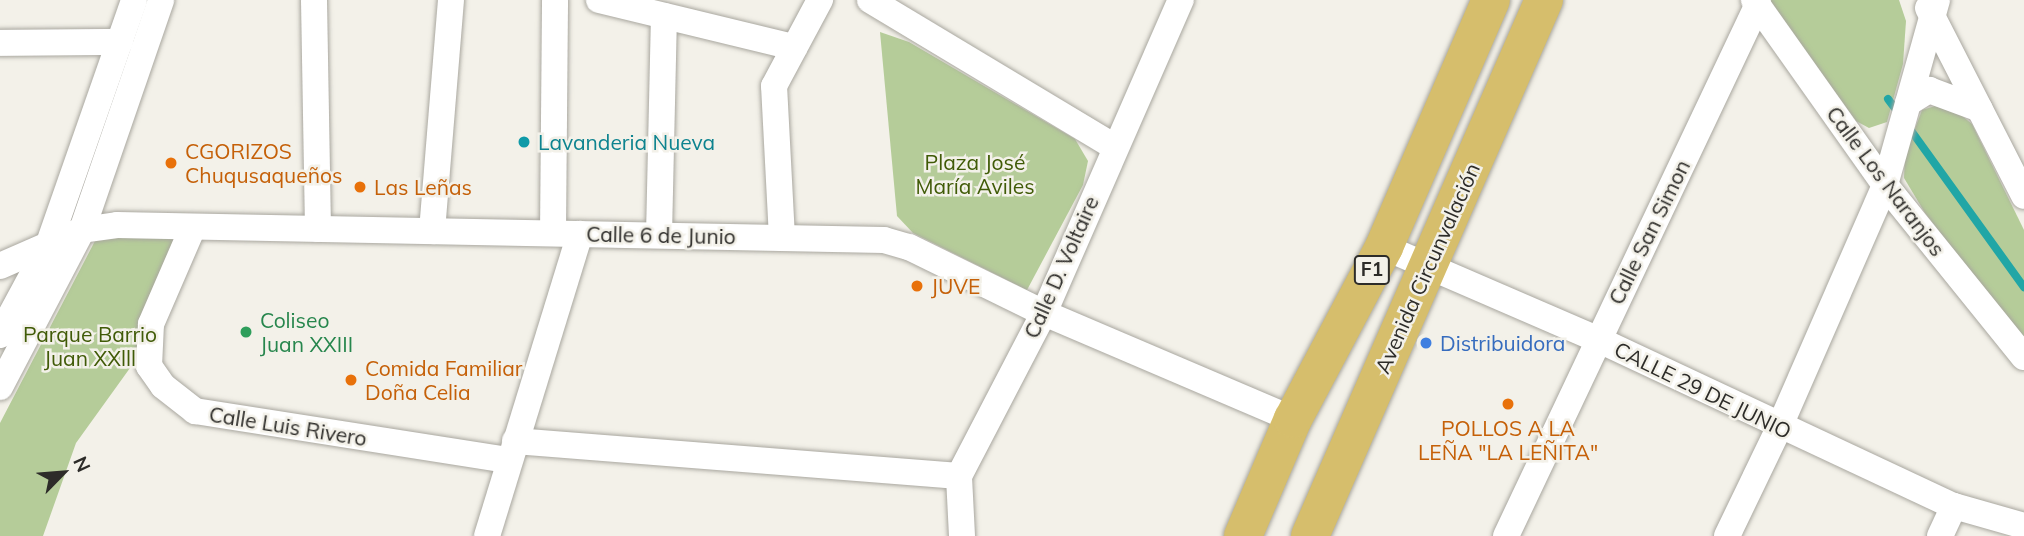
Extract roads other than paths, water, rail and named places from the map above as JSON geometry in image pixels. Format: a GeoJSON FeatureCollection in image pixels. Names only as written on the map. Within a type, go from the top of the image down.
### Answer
{"type":"FeatureCollection","features":[{"type":"Feature","properties":{"kind":"highway","name":"F1"},"geometry":{"type":"LineString","coordinates":[[1243,536],[1293,419],[1384,247],[1491,0]]}},
{"type":"Feature","properties":{"kind":"highway","name":"Avenida Circunvalación"},"geometry":{"type":"LineString","coordinates":[[1310,536],[1426,266],[1545,0]]}},
{"type":"Feature","properties":{"kind":"street"},"geometry":{"type":"LineString","coordinates":[[0,335],[48,246],[134,0]]}},
{"type":"Feature","properties":{"kind":"street"},"geometry":{"type":"LineString","coordinates":[[0,387],[82,230],[161,0]]}},
{"type":"Feature","properties":{"kind":"street"},"geometry":{"type":"LineString","coordinates":[[314,0],[318,229]]}},
{"type":"Feature","properties":{"kind":"street"},"geometry":{"type":"LineString","coordinates":[[432,231],[451,0]]}},
{"type":"Feature","properties":{"kind":"street"},"geometry":{"type":"LineString","coordinates":[[553,233],[555,0]]}},
{"type":"Feature","properties":{"kind":"street"},"geometry":{"type":"LineString","coordinates":[[599,0],[794,47]]}},
{"type":"Feature","properties":{"kind":"street"},"geometry":{"type":"LineString","coordinates":[[782,238],[774,86],[820,0]]}},
{"type":"Feature","properties":{"kind":"street"},"geometry":{"type":"LineString","coordinates":[[870,0],[1113,146]]}},
{"type":"Feature","properties":{"kind":"street","name":"Calle D. Voltaire"},"geometry":{"type":"LineString","coordinates":[[959,476],[1044,313],[1113,146],[1181,0]]}},
{"type":"Feature","properties":{"kind":"street","name":"Calle Los Naranjos"},"geometry":{"type":"LineString","coordinates":[[1756,2],[1885,185],[2024,357]]}},
{"type":"Feature","properties":{"kind":"street","name":"Calle San Simon"},"geometry":{"type":"LineString","coordinates":[[1506,536],[1756,2]]}},
{"type":"Feature","properties":{"kind":"street"},"geometry":{"type":"LineString","coordinates":[[1727,536],[1779,428],[1885,185],[1908,103],[1928,4]]}},
{"type":"Feature","properties":{"kind":"street"},"geometry":{"type":"LineString","coordinates":[[1928,4],[2024,196]]}},
{"type":"Feature","properties":{"kind":"street"},"geometry":{"type":"LineString","coordinates":[[659,235],[664,16]]}},
{"type":"Feature","properties":{"kind":"street"},"geometry":{"type":"LineString","coordinates":[[0,43],[120,42]]}},
{"type":"Feature","properties":{"kind":"street"},"geometry":{"type":"LineString","coordinates":[[1908,103],[1929,90],[1980,109]]}},
{"type":"Feature","properties":{"kind":"street","name":"Calle 6 de Junio"},"geometry":{"type":"LineString","coordinates":[[0,266],[82,230],[117,225],[884,240],[909,247],[1044,313],[1293,419]]}},
{"type":"Feature","properties":{"kind":"street","name":"Calle Luis Rivero"},"geometry":{"type":"LineString","coordinates":[[193,227],[151,324],[149,366],[163,386],[195,411],[512,450],[959,476]]}},
{"type":"Feature","properties":{"kind":"street"},"geometry":{"type":"LineString","coordinates":[[487,536],[580,234]]}},
{"type":"Feature","properties":{"kind":"street","name":"CALLE 29 DE JUNIO"},"geometry":{"type":"LineString","coordinates":[[1384,247],[1597,339],[1779,428],[1954,506],[2024,526]]}},
{"type":"Feature","properties":{"kind":"street"},"geometry":{"type":"LineString","coordinates":[[959,476],[962,536]]}},
{"type":"Feature","properties":{"kind":"street"},"geometry":{"type":"LineString","coordinates":[[1940,536],[1954,506]]}},
{"type":"Feature","properties":{"kind":"waterway"},"geometry":{"type":"LineString","coordinates":[[1888,99],[1900,115]]}},
{"type":"Feature","properties":{"kind":"waterway"},"geometry":{"type":"LineString","coordinates":[[1907,125],[2024,287]]}},
{"type":"Feature","properties":{"kind":"place","name":"Lavanderia Nueva"},"geometry":{"type":"Point","coordinates":[524,142]}},
{"type":"Feature","properties":{"kind":"place","name":"CGORIZOS Chuqusaqueños"},"geometry":{"type":"Point","coordinates":[171,163]}},
{"type":"Feature","properties":{"kind":"place","name":"Las Leñas"},"geometry":{"type":"Point","coordinates":[360,187]}},
{"type":"Feature","properties":{"kind":"place","name":"JUVE"},"geometry":{"type":"Point","coordinates":[917,286]}},
{"type":"Feature","properties":{"kind":"place","name":"Coliseo Juan XXIII"},"geometry":{"type":"Point","coordinates":[246,332]}},
{"type":"Feature","properties":{"kind":"place","name":"Distribuidora"},"geometry":{"type":"Point","coordinates":[1426,343]}},
{"type":"Feature","properties":{"kind":"place","name":"Comida Familiar Doña Celia"},"geometry":{"type":"Point","coordinates":[351,380]}},
{"type":"Feature","properties":{"kind":"place","name":"POLLOS A LA LEÑA \"LA LEÑITA\""},"geometry":{"type":"Point","coordinates":[1508,404]}},
{"type":"Feature","properties":{"kind":"park label","name":"Plaza José María Aviles"},"geometry":{"type":"Point","coordinates":[975,174]}},
{"type":"Feature","properties":{"kind":"park label","name":"Parque Barrio Juan XXlll"},"geometry":{"type":"Point","coordinates":[90,346]}}]}
